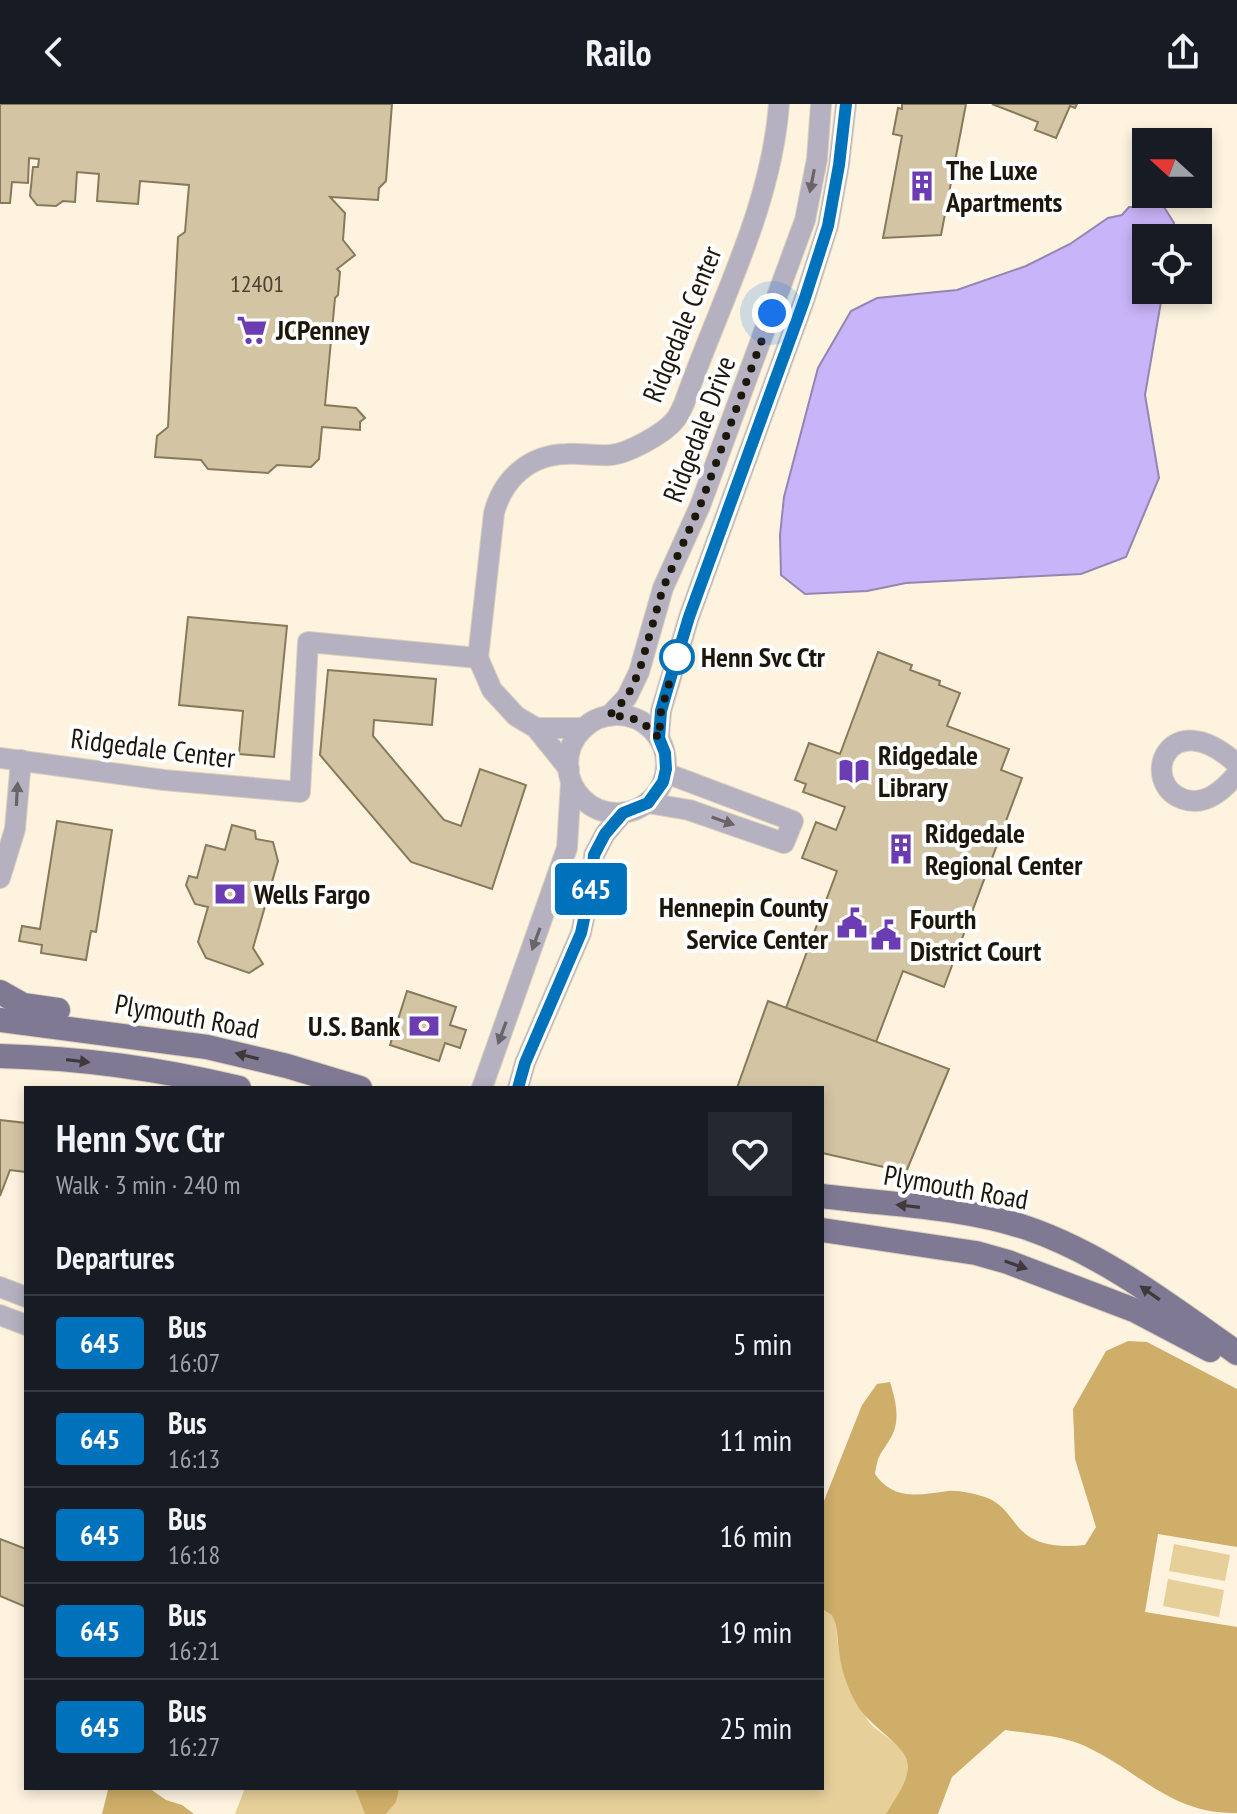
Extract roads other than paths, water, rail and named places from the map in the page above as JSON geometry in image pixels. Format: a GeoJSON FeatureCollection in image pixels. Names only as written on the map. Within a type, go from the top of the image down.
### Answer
{"type":"FeatureCollection","features":[{"type":"Feature","properties":{"kind":"main road"},"geometry":{"type":"LineString","coordinates":[[0,992],[23,1005],[165,1028],[207,1047]]}},
{"type":"Feature","properties":{"kind":"main road","name":"Plymouth Road"},"geometry":{"type":"LineString","coordinates":[[0,1020],[207,1047],[353,1086]]}},
{"type":"Feature","properties":{"kind":"main road"},"geometry":{"type":"LineString","coordinates":[[0,1056],[42,1057],[121,1066],[228,1086]]}},
{"type":"Feature","properties":{"kind":"main road","name":"Plymouth Road"},"geometry":{"type":"LineString","coordinates":[[824,1196],[994,1219],[1026,1228],[1089,1254],[1237,1353]]}},
{"type":"Feature","properties":{"kind":"main road"},"geometry":{"type":"LineString","coordinates":[[940,1248],[948,1212]]}},
{"type":"Feature","properties":{"kind":"main road"},"geometry":{"type":"LineString","coordinates":[[824,1230],[976,1253],[1008,1262],[1134,1310],[1237,1365]]}},
{"type":"Feature","properties":{"kind":"street","name":"Ridgedale Center"},"geometry":{"type":"LineString","coordinates":[[10,759],[164,780],[300,792],[308,642],[478,658],[494,513],[498,497],[509,481],[523,467],[562,454],[612,455],[635,448],[674,422],[679,413],[763,193],[776,140],[779,104]]}},
{"type":"Feature","properties":{"kind":"street","name":"Ridgedale Drive"},"geometry":{"type":"LineString","coordinates":[[609,716],[627,697],[639,672],[663,588],[711,479],[805,220],[817,159],[821,104]]}},
{"type":"Feature","properties":{"kind":"street","name":"Ridgedale Drive"},"geometry":{"type":"LineString","coordinates":[[659,738],[661,711],[689,617],[804,301],[828,226],[846,104]]}},
{"type":"Feature","properties":{"kind":"street"},"geometry":{"type":"LineString","coordinates":[[478,658],[492,690],[516,716],[536,728],[570,776],[581,798],[596,808],[609,813],[623,813],[648,803],[689,810],[784,843],[793,821],[671,775],[666,769]]}},
{"type":"Feature","properties":{"kind":"street"},"geometry":{"type":"LineString","coordinates":[[536,728],[584,728],[609,716],[623,715],[650,727],[665,753],[666,769],[663,782],[648,803]]}},
{"type":"Feature","properties":{"kind":"street"},"geometry":{"type":"LineString","coordinates":[[483,1086],[567,848],[574,742],[584,728]]}},
{"type":"Feature","properties":{"kind":"street"},"geometry":{"type":"LineString","coordinates":[[1237,764],[1215,747],[1181,740],[1169,747],[1163,759],[1162,773],[1166,787],[1191,801],[1215,795],[1237,774]]}},
{"type":"Feature","properties":{"kind":"street"},"geometry":{"type":"LineString","coordinates":[[0,878],[15,829],[10,759]]}},
{"type":"Feature","properties":{"kind":"street"},"geometry":{"type":"LineString","coordinates":[[519,1086],[525,1063],[581,933],[594,855],[605,834],[623,813]]}},
{"type":"Feature","properties":{"kind":"street"},"geometry":{"type":"LineString","coordinates":[[0,1287],[24,1296]]}},
{"type":"Feature","properties":{"kind":"street"},"geometry":{"type":"LineString","coordinates":[[0,1315],[24,1324]]}},
{"type":"Feature","properties":{"kind":"place","name":"The Luxe Apartments"},"geometry":{"type":"Point","coordinates":[922,186]}},
{"type":"Feature","properties":{"kind":"place","name":"JCPenney"},"geometry":{"type":"Point","coordinates":[252,330]}},
{"type":"Feature","properties":{"kind":"place","name":"Henn Svc Ctr"},"geometry":{"type":"Point","coordinates":[677,657]}},
{"type":"Feature","properties":{"kind":"place","name":"Ridgedale Library"},"geometry":{"type":"Point","coordinates":[854,771]}},
{"type":"Feature","properties":{"kind":"place","name":"Ridgedale Regional Center"},"geometry":{"type":"Point","coordinates":[901,849]}},
{"type":"Feature","properties":{"kind":"place","name":"Wells Fargo"},"geometry":{"type":"Point","coordinates":[230,894]}},
{"type":"Feature","properties":{"kind":"place","name":"Hennepin County Service Center"},"geometry":{"type":"Point","coordinates":[852,923]}},
{"type":"Feature","properties":{"kind":"place","name":"Fourth District Court"},"geometry":{"type":"Point","coordinates":[886,935]}},
{"type":"Feature","properties":{"kind":"place","name":"U.S. Bank"},"geometry":{"type":"Point","coordinates":[424,1026]}}]}
